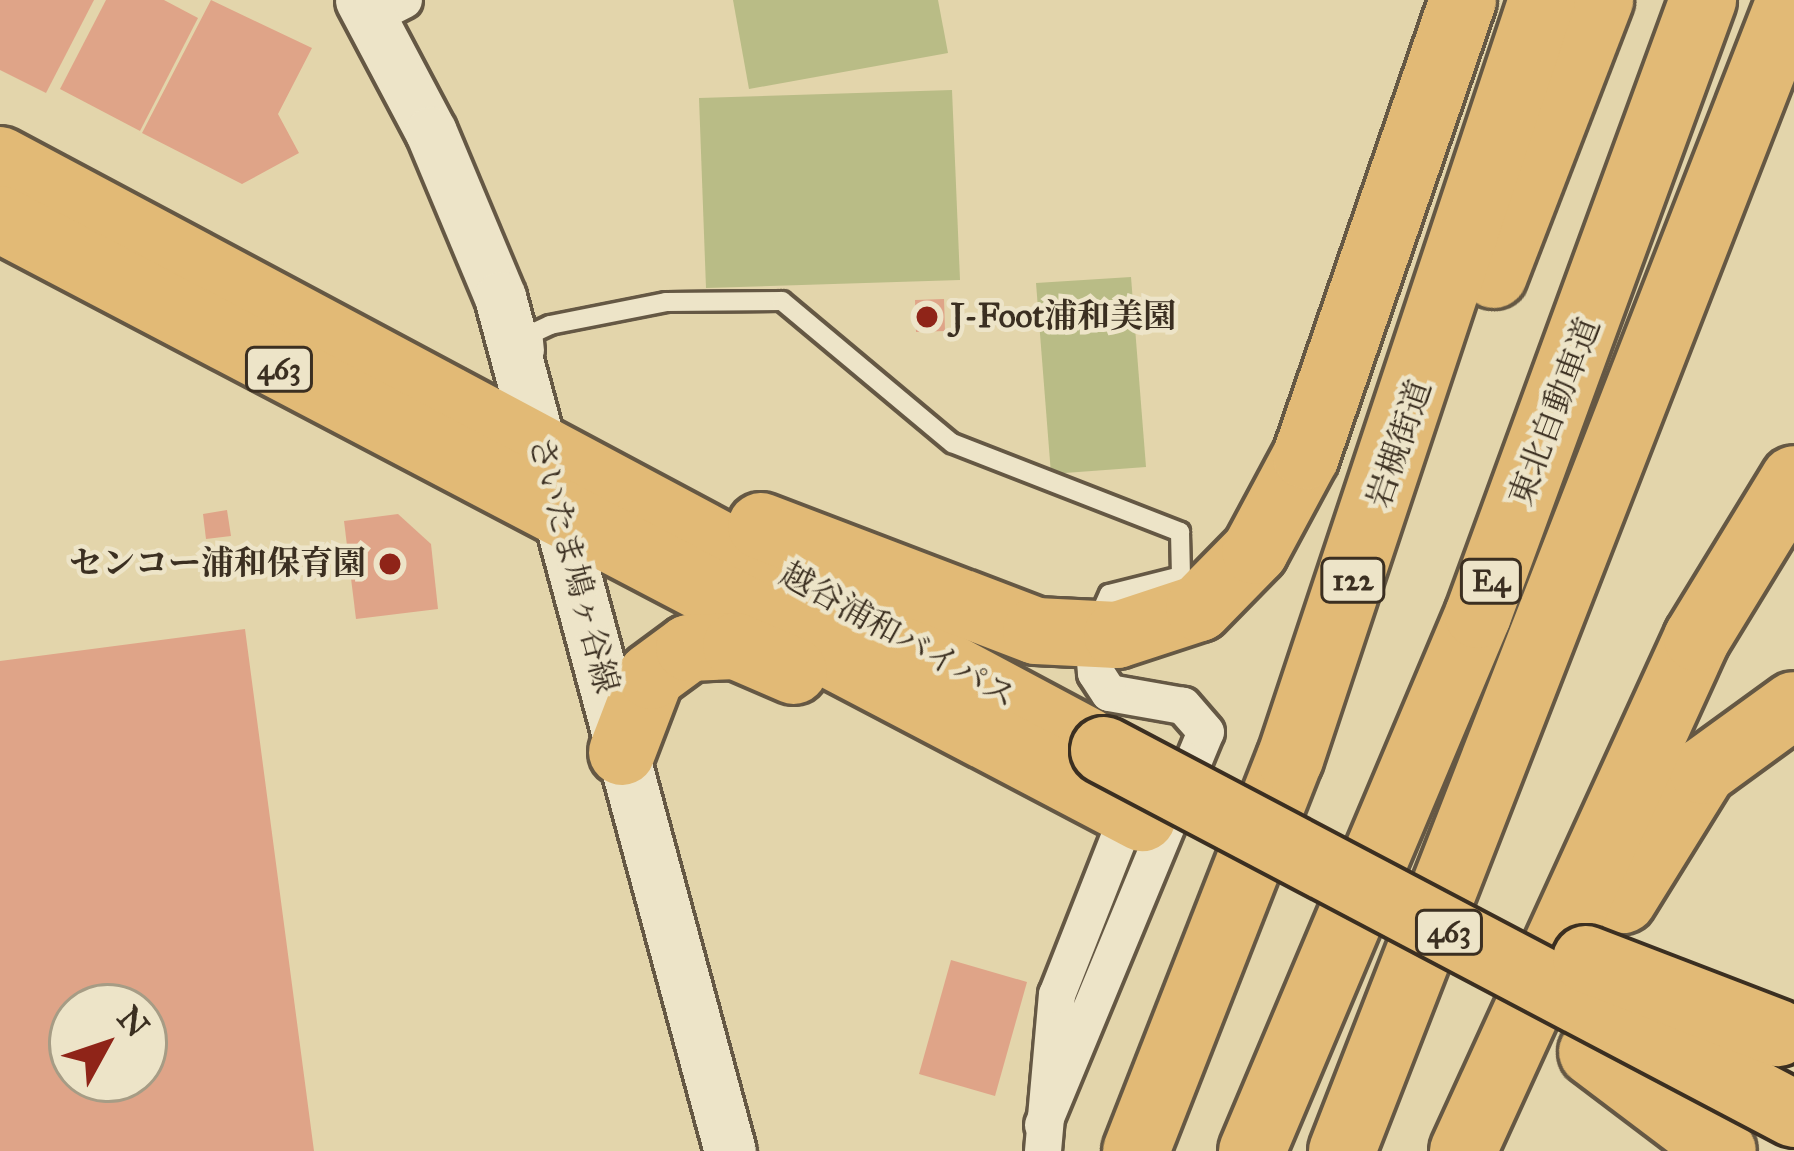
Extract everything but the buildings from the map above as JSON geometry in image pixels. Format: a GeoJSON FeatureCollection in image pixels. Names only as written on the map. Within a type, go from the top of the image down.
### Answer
{"type":"FeatureCollection","features":[{"type":"Feature","properties":{"kind":"highway"},"geometry":{"type":"LineString","coordinates":[[647,498],[788,533],[989,617],[1093,635],[1199,608],[1267,531],[1306,456],[1463,0]]}},
{"type":"Feature","properties":{"kind":"highway","name":"岩槻街道"},"geometry":{"type":"LineString","coordinates":[[1136,1151],[1290,759],[1542,0]]}},
{"type":"Feature","properties":{"kind":"highway"},"geometry":{"type":"LineString","coordinates":[[1290,759],[1535,178],[1600,0]]}},
{"type":"Feature","properties":{"kind":"highway","name":"東北自動車道"},"geometry":{"type":"LineString","coordinates":[[1252,1151],[1478,615],[1703,0]]}},
{"type":"Feature","properties":{"kind":"highway","name":"E4"},"geometry":{"type":"LineString","coordinates":[[1342,1151],[1790,0]]}},
{"type":"Feature","properties":{"kind":"highway","name":"越谷浦和バイパス"},"geometry":{"type":"LineString","coordinates":[[0,160],[647,498],[1087,741],[1794,1114]]}},
{"type":"Feature","properties":{"kind":"highway","name":"越谷浦和バイパス"},"geometry":{"type":"LineString","coordinates":[[0,219],[1780,1151]]}},
{"type":"Feature","properties":{"kind":"highway"},"geometry":{"type":"LineString","coordinates":[[1462,1151],[1697,638],[1794,479]]}},
{"type":"Feature","properties":{"kind":"highway"},"geometry":{"type":"LineString","coordinates":[[622,752],[638,701],[670,658],[706,644],[736,646],[1136,815]]}},
{"type":"Feature","properties":{"kind":"highway"},"geometry":{"type":"LineString","coordinates":[[1507,1151],[1655,838],[1703,771],[1779,712]]}},
{"type":"Feature","properties":{"kind":"highway"},"geometry":{"type":"LineString","coordinates":[[1087,741],[1702,1010],[1794,1036]]}},
{"type":"Feature","properties":{"kind":"highway"},"geometry":{"type":"LineString","coordinates":[[1060,1142],[1231,908]]}},
{"type":"Feature","properties":{"kind":"highway"},"geometry":{"type":"LineString","coordinates":[[1592,1052],[1724,1151]]}},
{"type":"Feature","properties":{"kind":"main road","name":"さいたま鳩ヶ谷線"},"geometry":{"type":"LineString","coordinates":[[379,6],[468,214],[540,443],[730,1151]]}},
{"type":"Feature","properties":{"kind":"street"},"geometry":{"type":"LineString","coordinates":[[1060,1142],[1206,732],[1183,706],[1109,693],[1096,673],[1093,635]]}},
{"type":"Feature","properties":{"kind":"street"},"geometry":{"type":"LineString","coordinates":[[1060,1142],[1057,995],[1136,815]]}},
{"type":"Feature","properties":{"kind":"lane"},"geometry":{"type":"LineString","coordinates":[[536,362],[533,333],[550,326],[666,302],[782,301],[952,442],[1180,532],[1180,576],[1109,594],[1093,635]]}},
{"type":"Feature","properties":{"kind":"green space"},"geometry":{"type":"Polygon","coordinates":[[[733,0],[938,0],[948,53],[749,89],[733,0]]]}},
{"type":"Feature","properties":{"kind":"green space"},"geometry":{"type":"Polygon","coordinates":[[[952,90],[960,280],[706,288],[699,98],[952,90]]]}},
{"type":"Feature","properties":{"kind":"green space"},"geometry":{"type":"Polygon","coordinates":[[[1131,277],[1146,467],[1051,474],[1036,283],[1131,277]]]}},
{"type":"Feature","properties":{"kind":"place","name":"J-Foot浦和美園"},"geometry":{"type":"Point","coordinates":[927,317]}},
{"type":"Feature","properties":{"kind":"place","name":"センコー浦和保育園"},"geometry":{"type":"Point","coordinates":[390,564]}}]}
